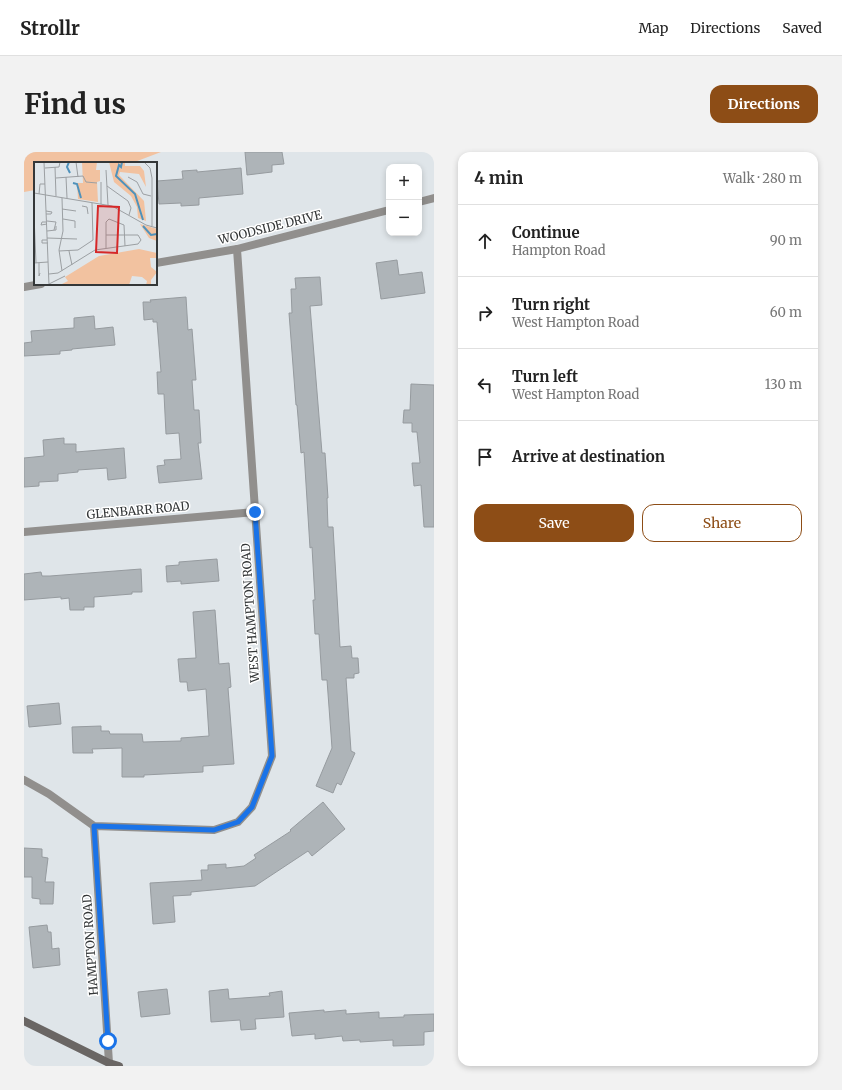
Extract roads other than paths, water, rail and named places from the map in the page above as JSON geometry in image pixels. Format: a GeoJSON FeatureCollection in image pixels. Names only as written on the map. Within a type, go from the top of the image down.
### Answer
{"type":"FeatureCollection","features":[{"type":"Feature","properties":{"kind":"main road"},"geometry":{"type":"LineString","coordinates":[[24,1022],[119,1066]]}},
{"type":"Feature","properties":{"kind":"street"},"geometry":{"type":"LineString","coordinates":[[422,201],[434,198]]}},
{"type":"Feature","properties":{"kind":"street","name":"WOODSIDE DRIVE"},"geometry":{"type":"LineString","coordinates":[[157,263],[237,249],[386,211]]}},
{"type":"Feature","properties":{"kind":"street","name":"WEST HAMPTON ROAD"},"geometry":{"type":"LineString","coordinates":[[94,826],[214,830],[238,822],[252,807],[272,756],[237,249]]}},
{"type":"Feature","properties":{"kind":"street"},"geometry":{"type":"LineString","coordinates":[[24,287],[35,285]]}},
{"type":"Feature","properties":{"kind":"street","name":"GLENBARR ROAD"},"geometry":{"type":"LineString","coordinates":[[24,532],[255,512]]}},
{"type":"Feature","properties":{"kind":"street"},"geometry":{"type":"LineString","coordinates":[[24,780],[49,794],[94,826]]}},
{"type":"Feature","properties":{"kind":"street","name":"HAMPTON ROAD"},"geometry":{"type":"LineString","coordinates":[[94,826],[110,1063]]}}]}
